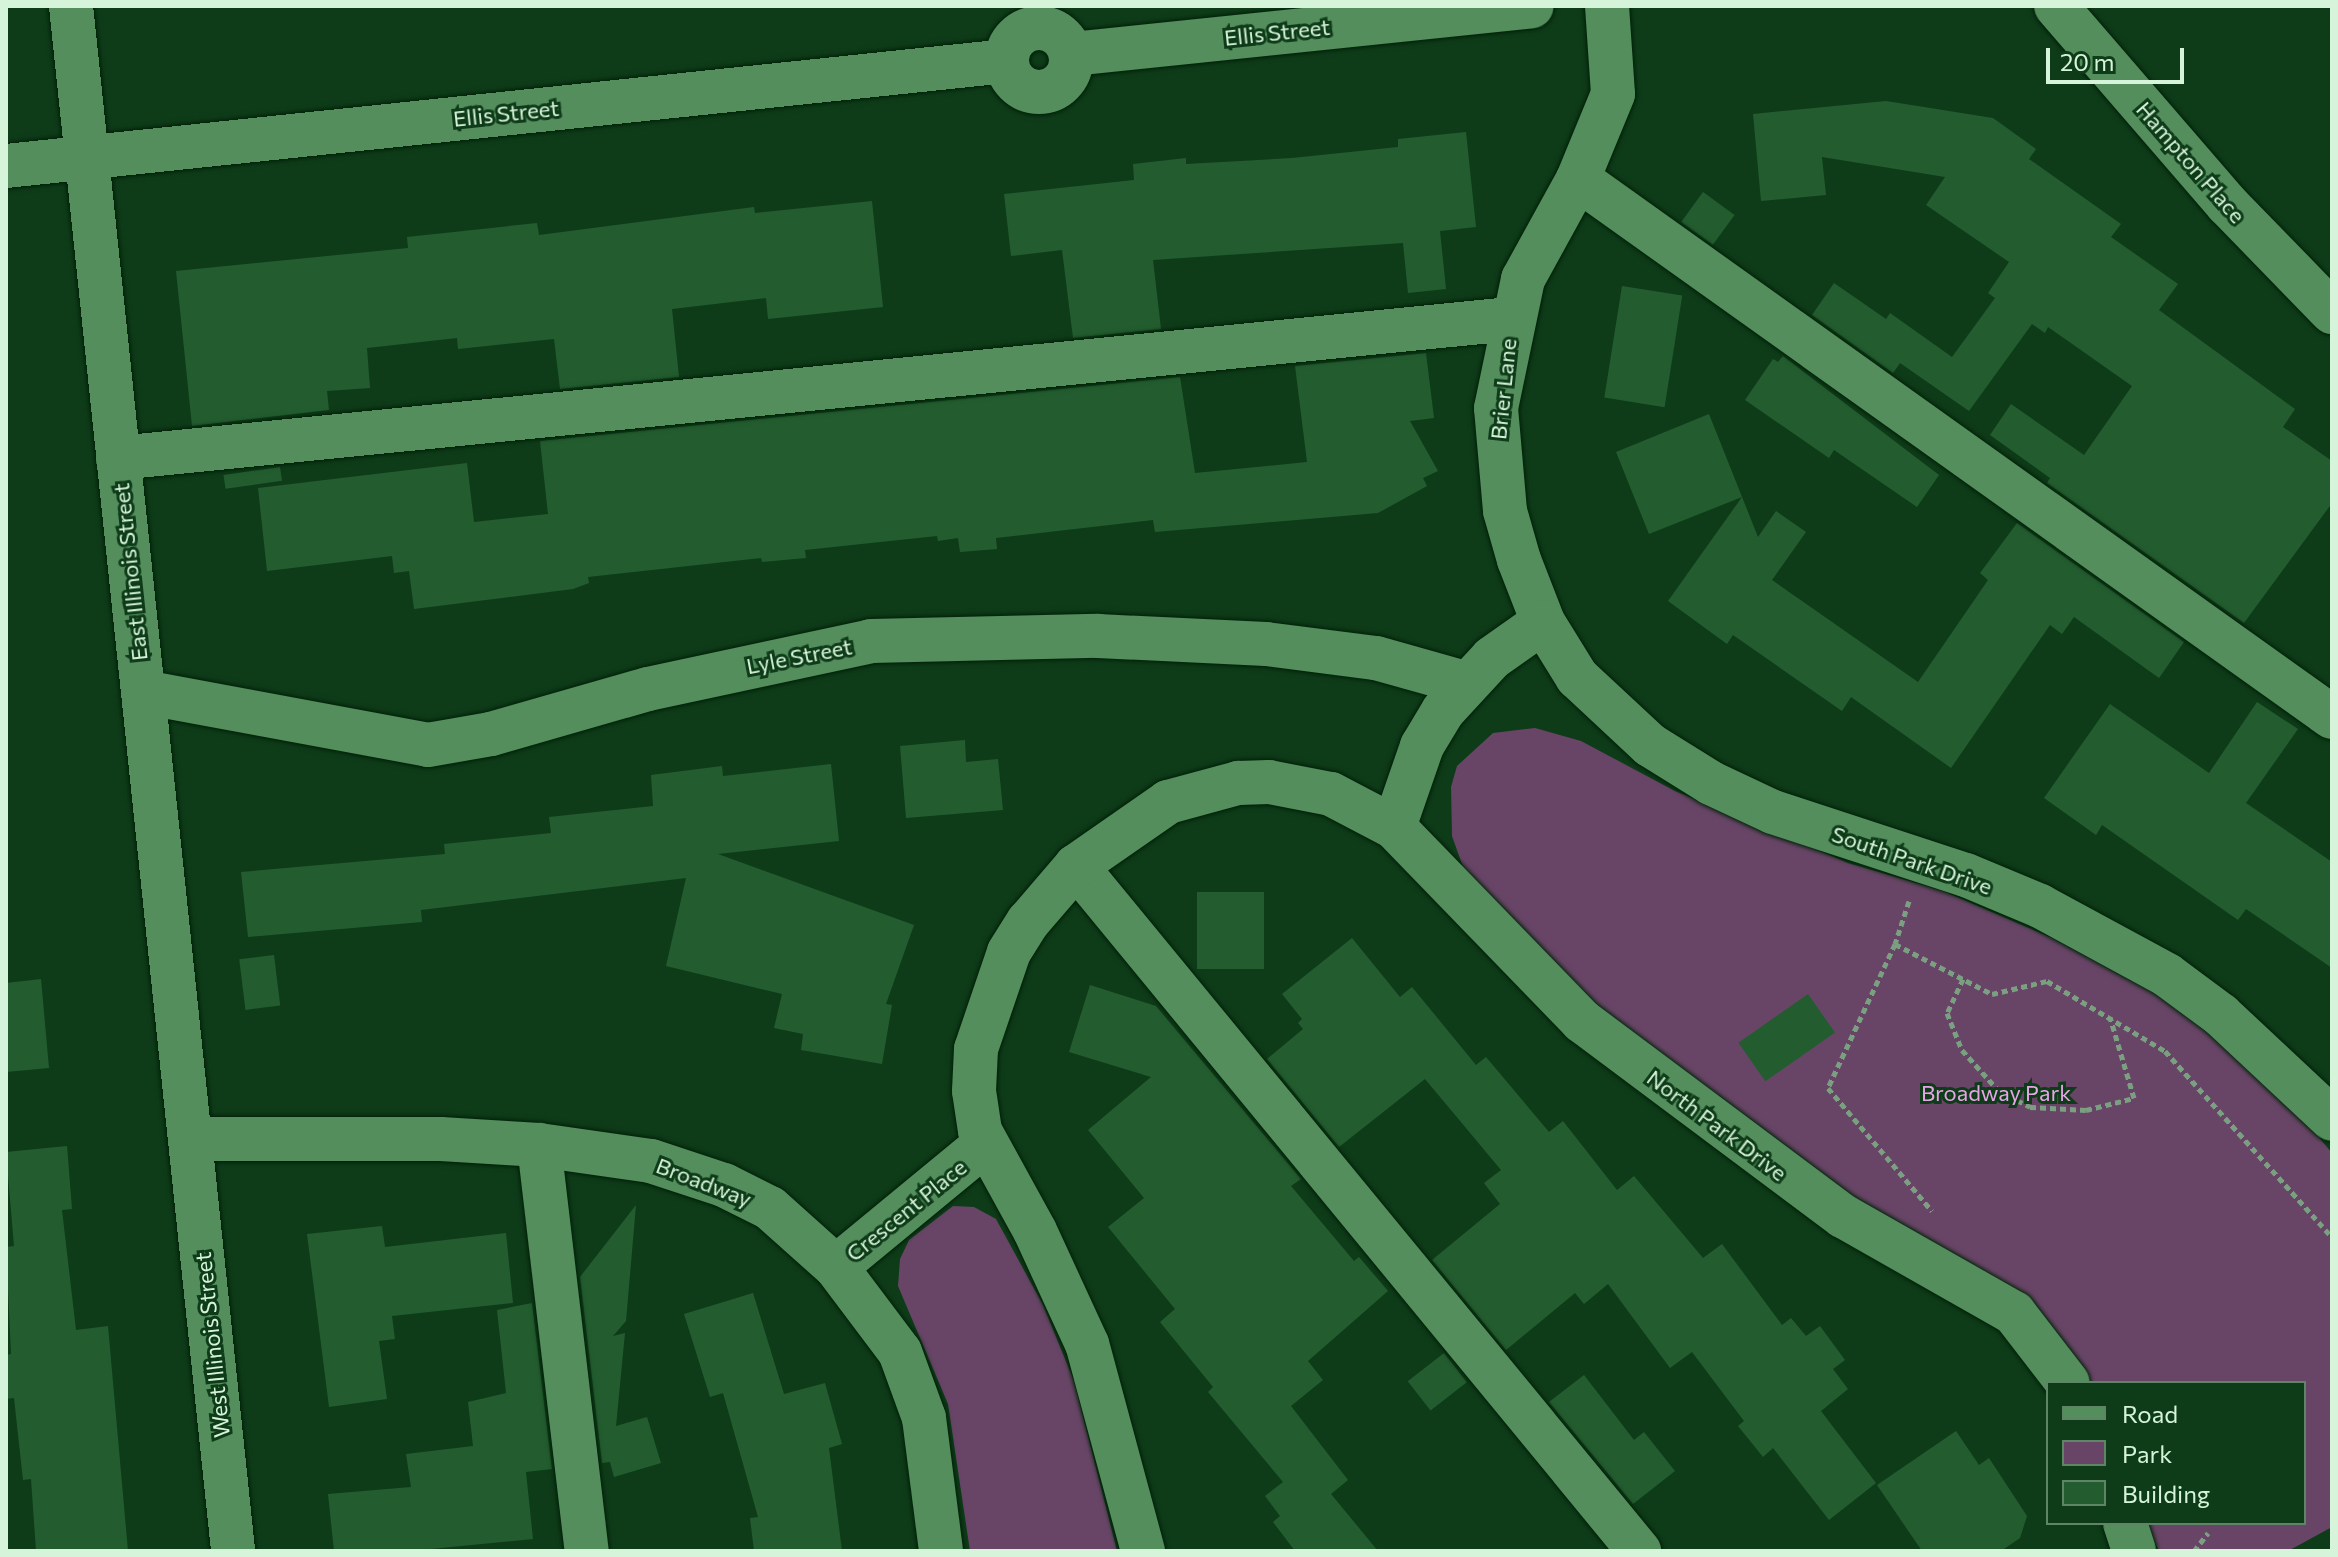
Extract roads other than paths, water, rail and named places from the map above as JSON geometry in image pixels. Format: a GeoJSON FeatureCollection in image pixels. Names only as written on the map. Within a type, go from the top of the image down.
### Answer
{"type":"FeatureCollection","features":[{"type":"Feature","properties":{"kind":"street","name":"East Illinois Street"},"geometry":{"type":"LineString","coordinates":[[71,6],[191,1139]]}},
{"type":"Feature","properties":{"kind":"street","name":"Ellis Street"},"geometry":{"type":"LineString","coordinates":[[6,166],[1007,61],[1019,34],[1050,29],[1532,6]]}},
{"type":"Feature","properties":{"kind":"street","name":"Brier Lane"},"geometry":{"type":"LineString","coordinates":[[1543,622],[1505,511],[1497,454],[1496,408],[1511,319],[1542,238],[1578,179],[1613,94],[1607,6]]}},
{"type":"Feature","properties":{"kind":"street","name":"Hampton Place"},"geometry":{"type":"LineString","coordinates":[[2056,6],[2227,204],[2332,312]]}},
{"type":"Feature","properties":{"kind":"street"},"geometry":{"type":"LineString","coordinates":[[1578,179],[2332,717]]}},
{"type":"Feature","properties":{"kind":"street"},"geometry":{"type":"LineString","coordinates":[[118,458],[1511,319]]}},
{"type":"Feature","properties":{"kind":"street"},"geometry":{"type":"LineString","coordinates":[[1394,827],[1422,746],[1465,683],[1543,622]]}},
{"type":"Feature","properties":{"kind":"street","name":"South Park Drive"},"geometry":{"type":"LineString","coordinates":[[1543,622],[1577,677],[1650,745],[1773,812],[1949,868],[2114,945],[2221,1015],[2332,1119]]}},
{"type":"Feature","properties":{"kind":"street","name":"Lyle Street"},"geometry":{"type":"LineString","coordinates":[[143,692],[428,745],[491,734],[648,689],[815,650],[887,640],[1083,636],[1266,644],[1376,658],[1465,683]]}},
{"type":"Feature","properties":{"kind":"street","name":"Crescent Place"},"geometry":{"type":"LineString","coordinates":[[836,1267],[985,1144],[974,1091],[984,1013],[1028,922],[1076,866],[1132,822],[1168,802],[1238,783],[1280,783],[1331,794],[1394,827]]}},
{"type":"Feature","properties":{"kind":"street","name":"North Park Drive"},"geometry":{"type":"LineString","coordinates":[[1394,827],[1582,1021],[1843,1216],[2014,1313],[2066,1381]]}},
{"type":"Feature","properties":{"kind":"street"},"geometry":{"type":"LineString","coordinates":[[1076,866],[1639,1551]]}},
{"type":"Feature","properties":{"kind":"street","name":"Broadway"},"geometry":{"type":"LineString","coordinates":[[191,1139],[441,1139],[539,1145],[651,1161],[724,1185],[770,1208],[836,1267],[875,1314],[911,1375],[924,1418],[941,1551]]}},
{"type":"Feature","properties":{"kind":"street","name":"West Illinois Street"},"geometry":{"type":"LineString","coordinates":[[191,1139],[233,1551]]}},
{"type":"Feature","properties":{"kind":"street"},"geometry":{"type":"LineString","coordinates":[[985,1144],[1035,1231],[1087,1344],[1143,1551]]}},
{"type":"Feature","properties":{"kind":"street"},"geometry":{"type":"LineString","coordinates":[[539,1145],[587,1551]]}},
{"type":"Feature","properties":{"kind":"street"},"geometry":{"type":"LineString","coordinates":[[2126,1525],[2134,1551]]}},
{"type":"Feature","properties":{"kind":"park label","name":"Broadway Park"},"geometry":{"type":"Point","coordinates":[1996,1093]}}]}
